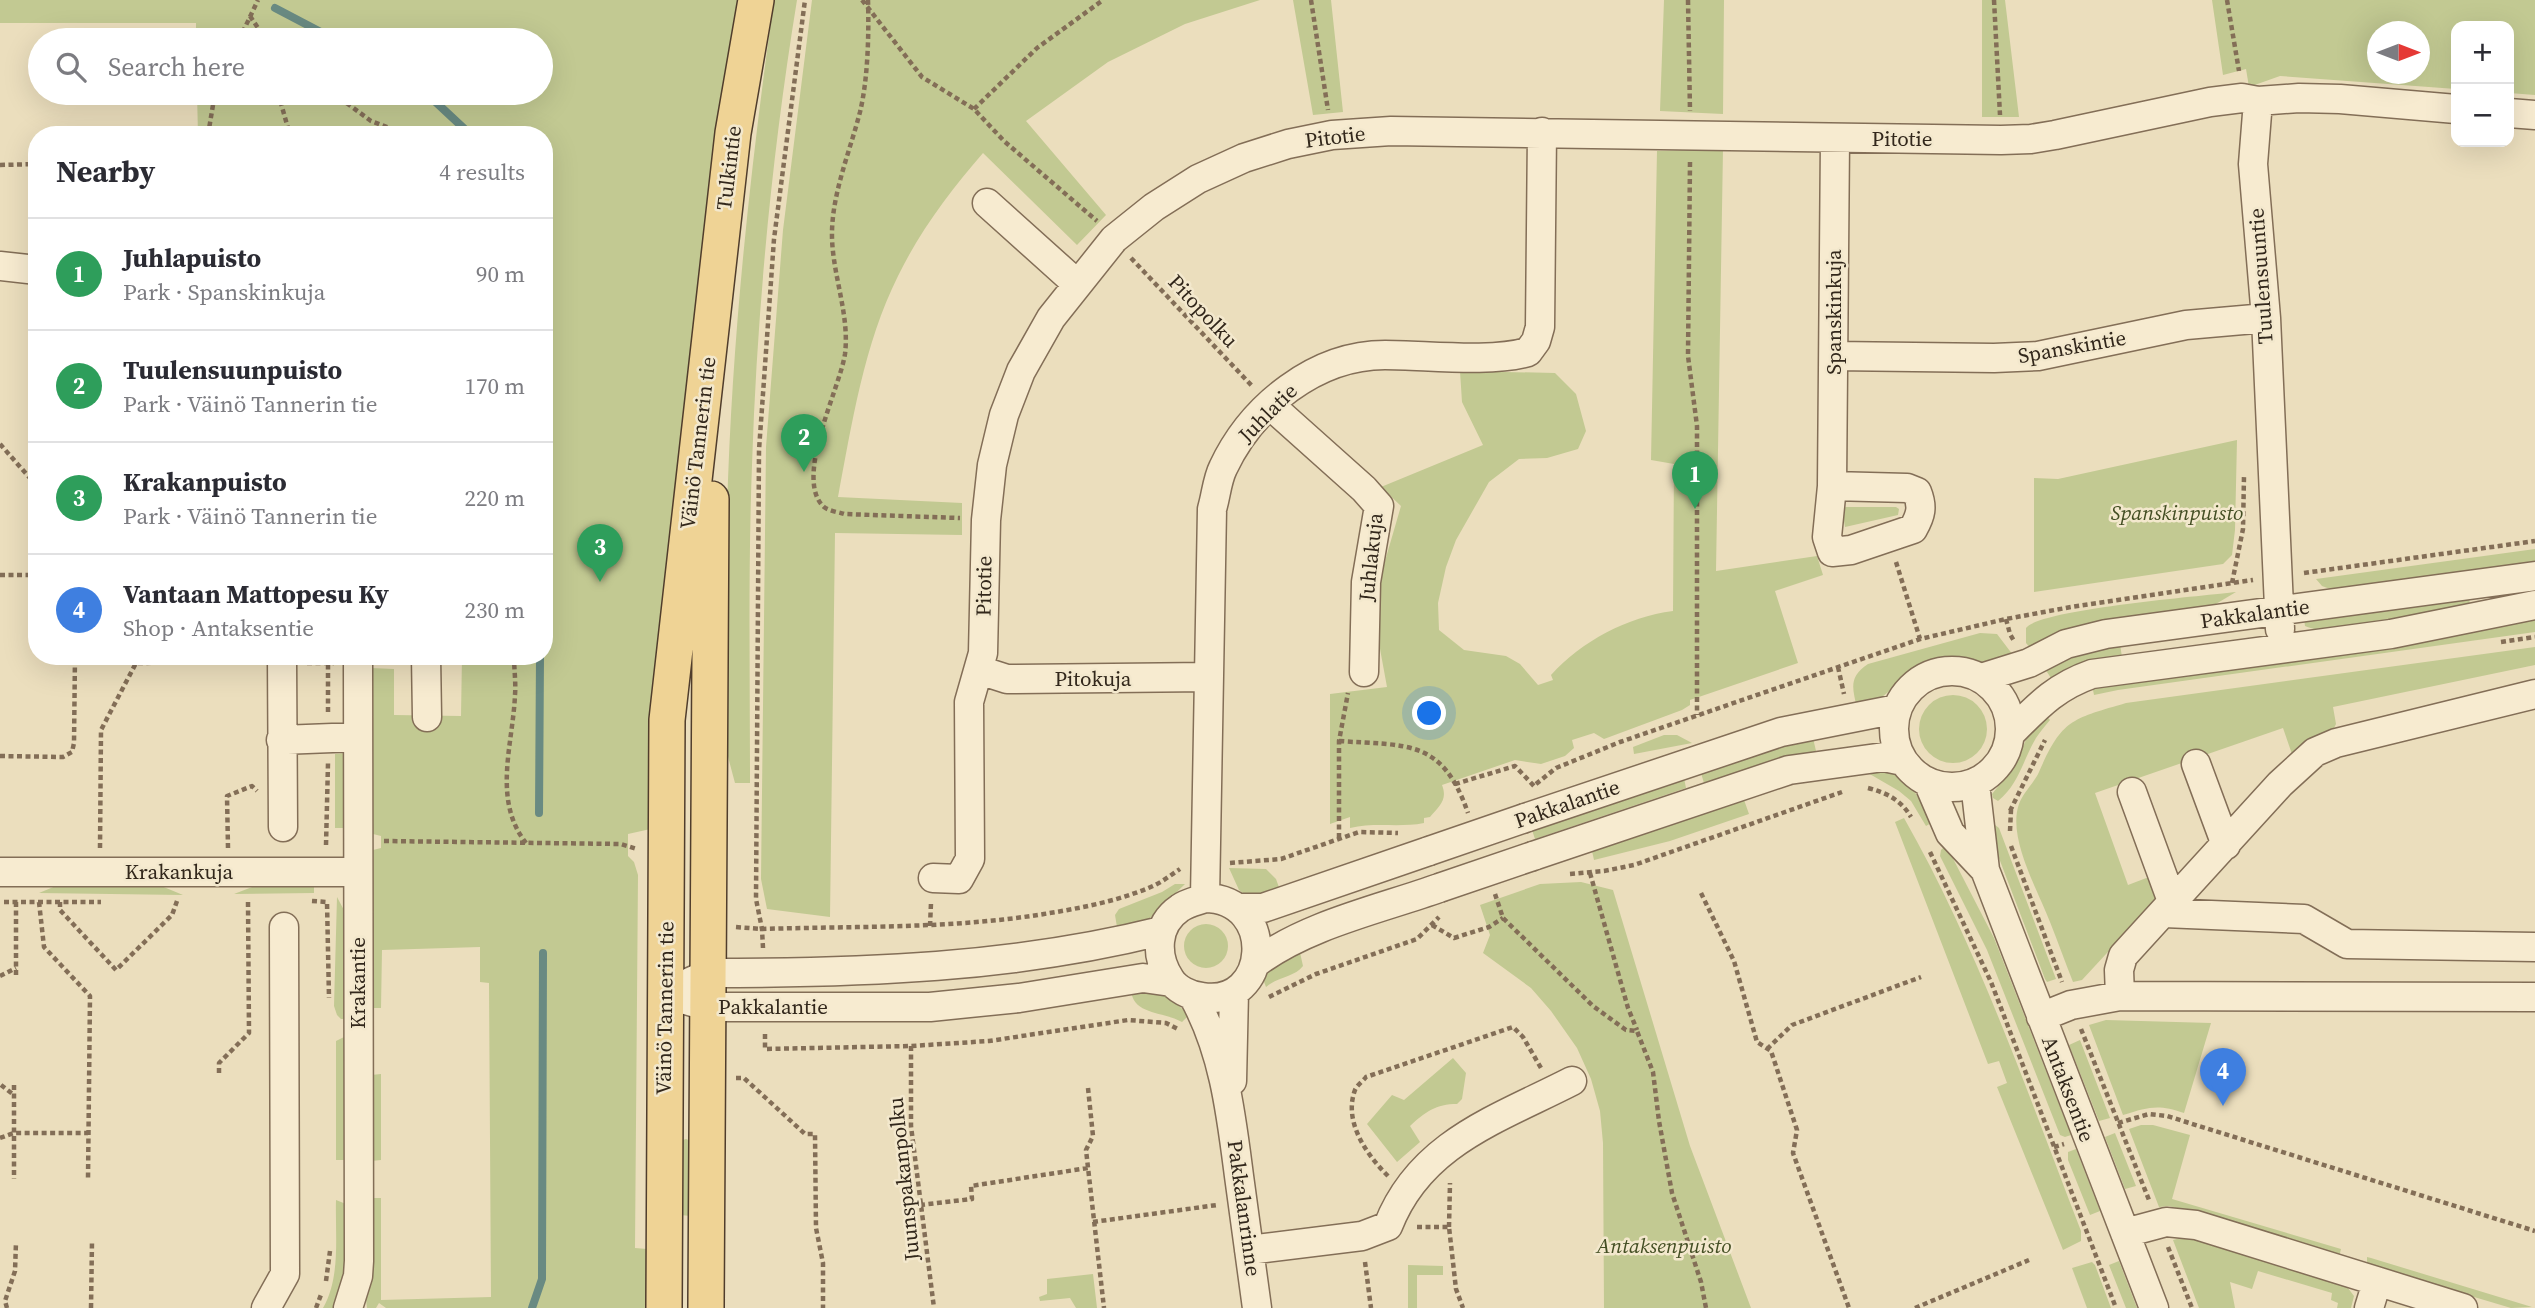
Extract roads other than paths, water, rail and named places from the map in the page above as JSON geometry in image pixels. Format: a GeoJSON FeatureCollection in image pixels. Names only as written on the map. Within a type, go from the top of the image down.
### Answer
{"type":"FeatureCollection","features":[{"type":"Feature","properties":{"kind":"main road","name":"Tulkintie"},"geometry":{"type":"LineString","coordinates":[[710,338],[733,133],[756,0]]}},
{"type":"Feature","properties":{"kind":"main road","name":"Väinö Tannerin tie"},"geometry":{"type":"LineString","coordinates":[[706,1308],[710,972],[710,338]]}},
{"type":"Feature","properties":{"kind":"main road","name":"Väinö Tannerin tie"},"geometry":{"type":"LineString","coordinates":[[664,1308],[667,720],[710,338]]}},
{"type":"Feature","properties":{"kind":"street","name":"Pitotie"},"geometry":{"type":"LineString","coordinates":[[946,878],[970,859],[969,702],[983,653],[986,520],[992,465],[1004,415],[1021,371],[1051,318],[1076,283],[1114,239],[1154,207],[1198,179],[1244,158],[1288,144],[1332,135],[1391,131],[1835,139],[2031,139],[2210,102],[2242,98],[2258,101]]}},
{"type":"Feature","properties":{"kind":"street"},"geometry":{"type":"LineString","coordinates":[[2258,101],[2340,99],[2451,109]]}},
{"type":"Feature","properties":{"kind":"street","name":"Tuulensuuntie"},"geometry":{"type":"LineString","coordinates":[[2258,101],[2253,164],[2266,318],[2282,649]]}},
{"type":"Feature","properties":{"kind":"street"},"geometry":{"type":"LineString","coordinates":[[2514,113],[2535,115]]}},
{"type":"Feature","properties":{"kind":"street","name":"Juhlatie"},"geometry":{"type":"LineString","coordinates":[[1205,898],[1212,509],[1222,470],[1238,440],[1270,405],[1295,383],[1346,358],[1381,355],[1504,357],[1528,352],[1536,341],[1539,327],[1542,132]]}},
{"type":"Feature","properties":{"kind":"street","name":"Spanskinkuja"},"geometry":{"type":"LineString","coordinates":[[1832,486],[1907,488],[1917,492],[1921,515],[1913,529],[1851,550],[1832,552],[1827,537],[1832,486],[1835,139]]}},
{"type":"Feature","properties":{"kind":"street"},"geometry":{"type":"LineString","coordinates":[[987,203],[1076,283]]}},
{"type":"Feature","properties":{"kind":"street"},"geometry":{"type":"LineString","coordinates":[[0,266],[28,269]]}},
{"type":"Feature","properties":{"kind":"street","name":"Spanskintie"},"geometry":{"type":"LineString","coordinates":[[1834,356],[2038,356],[2186,325],[2266,318]]}},
{"type":"Feature","properties":{"kind":"street","name":"Juhlakuja"},"geometry":{"type":"LineString","coordinates":[[1270,405],[1364,489],[1378,506],[1366,583],[1364,672]]}},
{"type":"Feature","properties":{"kind":"street","name":"Pakkalantie"},"geometry":{"type":"LineString","coordinates":[[1981,678],[2028,663],[2066,644],[2106,634],[2535,576]]}},
{"type":"Feature","properties":{"kind":"street","name":"Pakkalantie"},"geometry":{"type":"LineString","coordinates":[[2011,733],[2049,695],[2069,682],[2092,674],[2391,634],[2535,605]]}},
{"type":"Feature","properties":{"kind":"street"},"geometry":{"type":"LineString","coordinates":[[283,665],[283,827]]}},
{"type":"Feature","properties":{"kind":"street","name":"Krakantie"},"geometry":{"type":"LineString","coordinates":[[348,1308],[358,1276],[359,1261],[358,665]]}},
{"type":"Feature","properties":{"kind":"street"},"geometry":{"type":"LineString","coordinates":[[426,665],[427,717]]}},
{"type":"Feature","properties":{"kind":"street","name":"Pitokuja"},"geometry":{"type":"LineString","coordinates":[[979,670],[1007,679],[1208,677]]}},
{"type":"Feature","properties":{"kind":"street"},"geometry":{"type":"LineString","coordinates":[[1962,671],[1981,678],[1995,689],[2008,714],[2011,733],[2006,753],[1994,770],[1975,783],[1953,788],[1928,782],[1914,774],[1903,761],[1895,744],[1894,729],[1897,709],[1914,685],[1937,673],[1962,671]]}},
{"type":"Feature","properties":{"kind":"street"},"geometry":{"type":"LineString","coordinates":[[2120,996],[2119,970],[2123,956],[2280,784],[2315,752],[2336,743],[2535,694]]}},
{"type":"Feature","properties":{"kind":"street","name":"Pakkalantie"},"geometry":{"type":"LineString","coordinates":[[1240,908],[1263,908],[1429,851],[1525,805],[1781,732],[1897,709]]}},
{"type":"Feature","properties":{"kind":"street"},"geometry":{"type":"LineString","coordinates":[[281,740],[358,737]]}},
{"type":"Feature","properties":{"kind":"street","name":"Pakkalantie"},"geometry":{"type":"LineString","coordinates":[[1256,963],[1278,947],[1304,934],[1443,898],[1533,856],[1789,770],[1857,759],[1884,757],[1903,761]]}},
{"type":"Feature","properties":{"kind":"street"},"geometry":{"type":"LineString","coordinates":[[2196,764],[2226,845]]}},
{"type":"Feature","properties":{"kind":"street","name":"Antaksentie"},"geometry":{"type":"LineString","coordinates":[[1928,782],[1950,833],[1984,870]]}},
{"type":"Feature","properties":{"kind":"street","name":"Antaksentie"},"geometry":{"type":"LineString","coordinates":[[1975,783],[1984,870],[2154,1308]]}},
{"type":"Feature","properties":{"kind":"street"},"geometry":{"type":"LineString","coordinates":[[2132,792],[2168,909]]}},
{"type":"Feature","properties":{"kind":"street","name":"Krakankuja"},"geometry":{"type":"LineString","coordinates":[[0,872],[358,872]]}},
{"type":"Feature","properties":{"kind":"street"},"geometry":{"type":"LineString","coordinates":[[1205,898],[1220,899],[1240,908],[1251,924],[1257,944],[1256,963],[1245,983],[1234,992],[1217,998],[1182,989],[1163,967],[1159,948],[1161,931],[1171,915],[1181,906],[1205,898]]}},
{"type":"Feature","properties":{"kind":"street"},"geometry":{"type":"LineString","coordinates":[[2168,909],[2304,919],[2347,944],[2535,947]]}},
{"type":"Feature","properties":{"kind":"street"},"geometry":{"type":"LineString","coordinates":[[266,1308],[285,1274],[284,927]]}},
{"type":"Feature","properties":{"kind":"street","name":"Pakkalantie"},"geometry":{"type":"LineString","coordinates":[[666,994],[710,972],[935,967],[992,962],[1110,944],[1161,931]]}},
{"type":"Feature","properties":{"kind":"street","name":"Pakkalantie"},"geometry":{"type":"LineString","coordinates":[[666,994],[709,1007],[930,1007],[1019,998],[1143,978],[1182,989]]}},
{"type":"Feature","properties":{"kind":"street","name":"Pakkalanrinne"},"geometry":{"type":"LineString","coordinates":[[1182,989],[1208,1021],[1231,1108],[1257,1308]]}},
{"type":"Feature","properties":{"kind":"street","name":"Pakkalanrinne"},"geometry":{"type":"LineString","coordinates":[[1231,1108],[1234,992]]}},
{"type":"Feature","properties":{"kind":"street"},"geometry":{"type":"LineString","coordinates":[[2041,1017],[2071,1005],[2120,996],[2535,998]]}},
{"type":"Feature","properties":{"kind":"street"},"geometry":{"type":"LineString","coordinates":[[1249,1250],[1362,1236],[1388,1226],[1396,1204],[1426,1164],[1459,1139],[1563,1086]]}},
{"type":"Feature","properties":{"kind":"street"},"geometry":{"type":"LineString","coordinates":[[2125,1233],[2159,1223],[2196,1225],[2373,1295],[2463,1308]]}},
{"type":"Feature","properties":{"kind":"waterway"},"geometry":{"type":"LineString","coordinates":[[275,8],[313,28]]}},
{"type":"Feature","properties":{"kind":"waterway"},"geometry":{"type":"LineString","coordinates":[[439,105],[461,126]]}},
{"type":"Feature","properties":{"kind":"waterway"},"geometry":{"type":"LineString","coordinates":[[539,813],[540,665]]}},
{"type":"Feature","properties":{"kind":"waterway"},"geometry":{"type":"LineString","coordinates":[[532,1308],[542,1279],[543,953]]}},
{"type":"Feature","properties":{"kind":"place","name":"Tuulensuunpuisto"},"geometry":{"type":"Point","coordinates":[804,472]}},
{"type":"Feature","properties":{"kind":"place","name":"Juhlapuisto"},"geometry":{"type":"Point","coordinates":[1695,509]}},
{"type":"Feature","properties":{"kind":"place","name":"Krakanpuisto"},"geometry":{"type":"Point","coordinates":[600,582]}},
{"type":"Feature","properties":{"kind":"place","name":"Vantaan Mattopesu Ky"},"geometry":{"type":"Point","coordinates":[2223,1106]}},
{"type":"Feature","properties":{"kind":"park label","name":"Spanskinpuisto"},"geometry":{"type":"Point","coordinates":[2177,513]}},
{"type":"Feature","properties":{"kind":"park label","name":"Antaksenpuisto"},"geometry":{"type":"Point","coordinates":[1664,1246]}}]}
